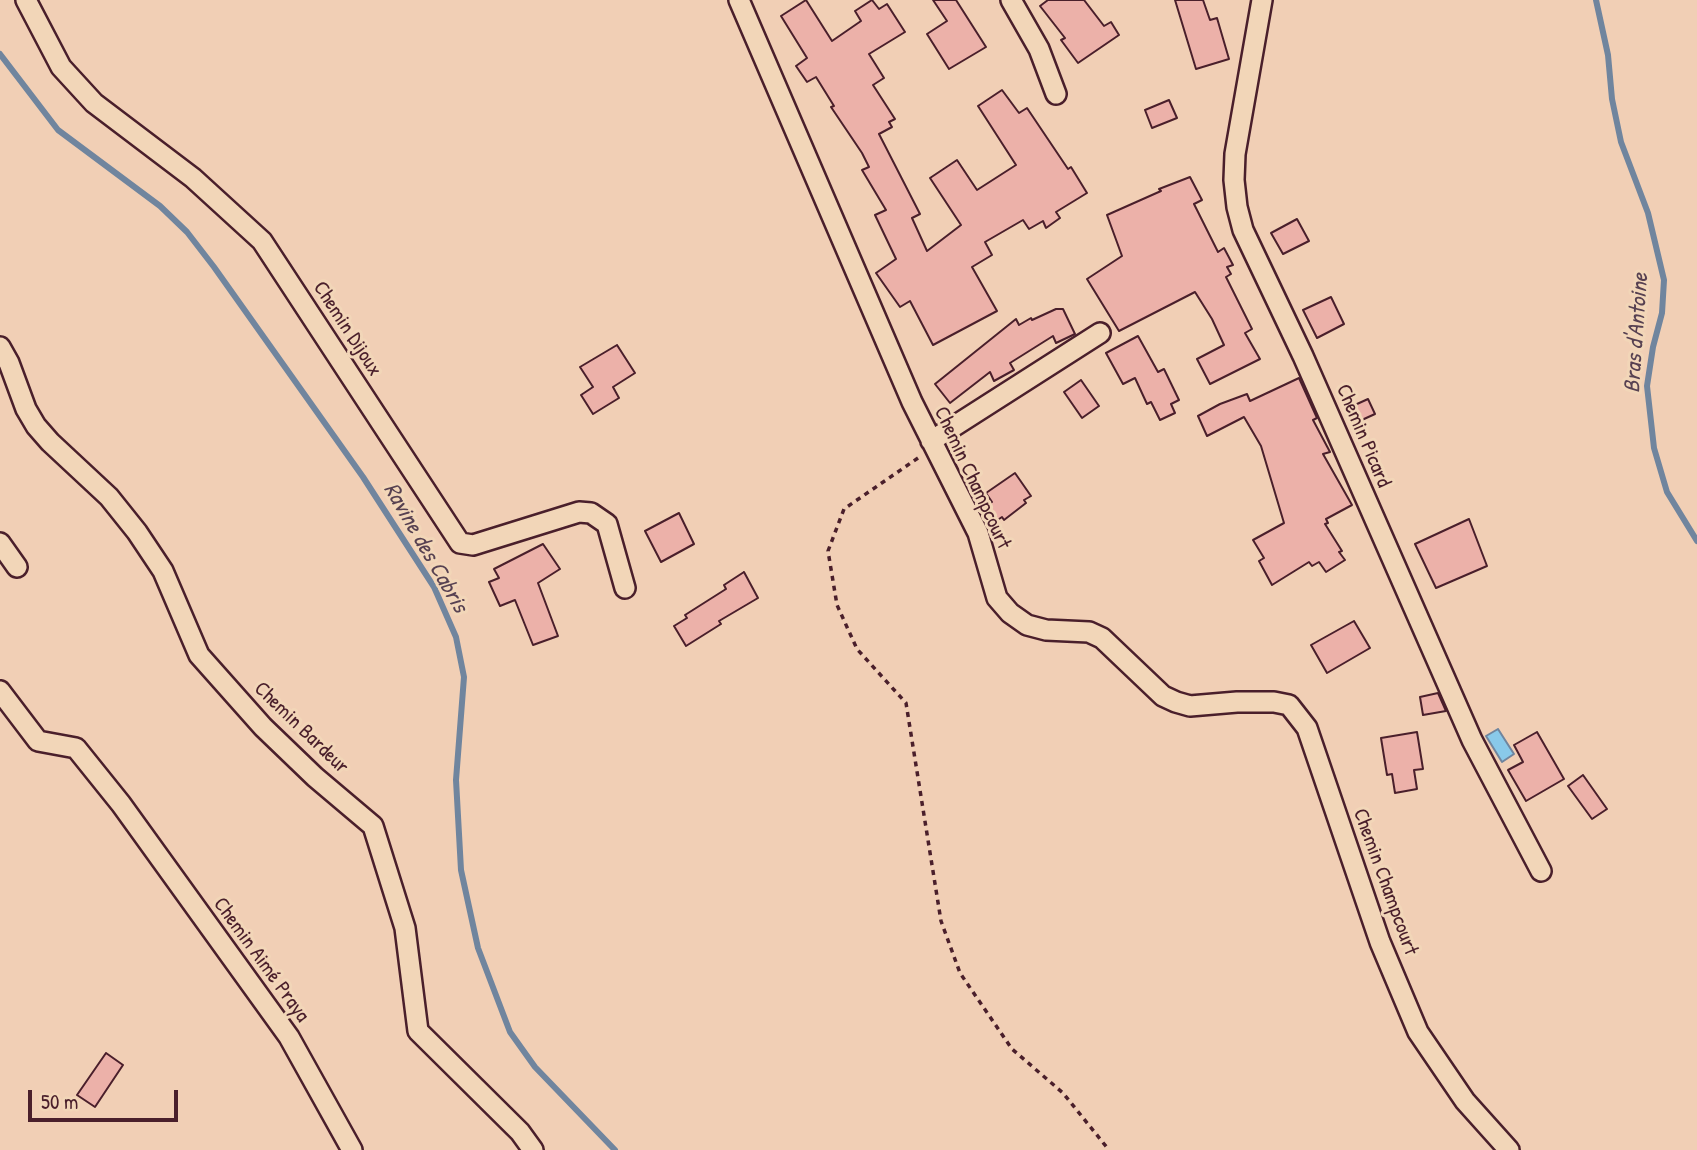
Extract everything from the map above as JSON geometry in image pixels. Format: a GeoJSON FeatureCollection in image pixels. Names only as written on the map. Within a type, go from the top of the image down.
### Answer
{"type":"FeatureCollection","features":[{"type":"Feature","properties":{"kind":"street","name":"Chemin Dijoux"},"geometry":{"type":"LineString","coordinates":[[26,0],[61,67],[94,103],[193,178],[262,241],[460,543],[473,545],[579,512],[591,513],[607,524],[625,588]]}},
{"type":"Feature","properties":{"kind":"street","name":"Chemin Champcourt"},"geometry":{"type":"LineString","coordinates":[[739,0],[932,444],[978,533],[997,598],[1010,613],[1027,625],[1046,630],[1089,632],[1102,638],[1163,696],[1176,702],[1190,706],[1237,702],[1274,702],[1289,705],[1307,728],[1380,942],[1418,1032],[1465,1101],[1509,1150]]}},
{"type":"Feature","properties":{"kind":"street"},"geometry":{"type":"LineString","coordinates":[[1011,0],[1039,50],[1056,94]]}},
{"type":"Feature","properties":{"kind":"street","name":"Chemin Picard"},"geometry":{"type":"LineString","coordinates":[[1262,0],[1235,155],[1234,180],[1243,230],[1303,356],[1472,740],[1541,871]]}},
{"type":"Feature","properties":{"kind":"street"},"geometry":{"type":"LineString","coordinates":[[932,444],[1100,333]]}},
{"type":"Feature","properties":{"kind":"street","name":"Chemin Bardeur"},"geometry":{"type":"LineString","coordinates":[[0,347],[36,426],[109,497],[163,571],[199,655],[263,727],[373,827],[405,928],[418,1031],[520,1132],[533,1150]]}},
{"type":"Feature","properties":{"kind":"street"},"geometry":{"type":"LineString","coordinates":[[0,543],[17,567]]}},
{"type":"Feature","properties":{"kind":"street","name":"Chemin Aimé Praya"},"geometry":{"type":"LineString","coordinates":[[0,691],[38,740],[76,748],[121,804],[289,1037],[352,1150]]}},
{"type":"Feature","properties":{"kind":"path"},"geometry":{"type":"LineString","coordinates":[[932,444],[844,509],[828,551],[837,605],[858,649],[906,703],[941,921],[960,973],[1012,1049],[1063,1093],[1109,1150]]}},
{"type":"Feature","properties":{"kind":"water"},"geometry":{"type":"Polygon","coordinates":[[[1498,729],[1514,754],[1502,762],[1486,736],[1498,729]]]}},
{"type":"Feature","properties":{"kind":"building"},"geometry":{"type":"Polygon","coordinates":[[[806,0],[832,41],[861,21],[855,11],[872,0],[879,9],[887,4],[905,32],[869,54],[884,78],[873,85],[895,119],[889,122],[892,127],[879,134],[920,214],[912,218],[927,251],[961,225],[930,178],[957,160],[977,190],[1016,165],[978,106],[1002,90],[1019,113],[1027,108],[1087,193],[1056,212],[1060,218],[1046,228],[1043,221],[1029,229],[1023,220],[985,242],[992,255],[972,267],[997,311],[933,345],[910,301],[900,307],[876,273],[896,259],[875,215],[886,210],[862,170],[869,167],[831,107],[834,106],[816,77],[807,82],[796,66],[807,58],[781,16],[806,0]]]}},
{"type":"Feature","properties":{"kind":"building"},"geometry":{"type":"Polygon","coordinates":[[[933,0],[956,0],[986,47],[949,69],[927,34],[947,21],[933,0]]]}},
{"type":"Feature","properties":{"kind":"building"},"geometry":{"type":"Polygon","coordinates":[[[1048,0],[1084,0],[1104,26],[1111,22],[1119,35],[1078,63],[1061,40],[1065,38],[1040,6],[1048,0]]]}},
{"type":"Feature","properties":{"kind":"building"},"geometry":{"type":"Polygon","coordinates":[[[1175,0],[1203,0],[1210,20],[1217,18],[1229,59],[1196,69],[1175,0]]]}},
{"type":"Feature","properties":{"kind":"building"},"geometry":{"type":"Polygon","coordinates":[[[1169,100],[1177,118],[1152,128],[1145,110],[1169,100]]]}},
{"type":"Feature","properties":{"kind":"building"},"geometry":{"type":"Polygon","coordinates":[[[1190,177],[1202,200],[1194,204],[1218,252],[1224,248],[1233,265],[1227,267],[1231,274],[1226,277],[1252,329],[1245,333],[1260,359],[1210,384],[1197,359],[1224,345],[1195,292],[1119,331],[1087,279],[1122,256],[1107,215],[1190,177]]]}},
{"type":"Feature","properties":{"kind":"building"},"geometry":{"type":"Polygon","coordinates":[[[1297,219],[1309,241],[1283,254],[1271,233],[1297,219]]]}},
{"type":"Feature","properties":{"kind":"building"},"geometry":{"type":"Polygon","coordinates":[[[1331,297],[1344,324],[1317,338],[1303,310],[1331,297]]]}},
{"type":"Feature","properties":{"kind":"building"},"geometry":{"type":"Polygon","coordinates":[[[1056,309],[1063,309],[1075,334],[1056,343],[1053,336],[1010,363],[1014,370],[994,381],[990,372],[950,403],[935,384],[1016,319],[1019,325],[1056,309]]]}},
{"type":"Feature","properties":{"kind":"building"},"geometry":{"type":"Polygon","coordinates":[[[1138,336],[1158,372],[1164,369],[1179,400],[1171,404],[1175,413],[1160,420],[1151,402],[1147,404],[1135,378],[1123,384],[1106,353],[1138,336]]]}},
{"type":"Feature","properties":{"kind":"building"},"geometry":{"type":"Polygon","coordinates":[[[617,345],[635,373],[613,387],[619,398],[593,414],[581,395],[593,387],[580,367],[617,345]]]}},
{"type":"Feature","properties":{"kind":"building"},"geometry":{"type":"Polygon","coordinates":[[[1299,378],[1317,418],[1313,420],[1330,452],[1323,454],[1352,505],[1326,519],[1328,523],[1325,524],[1345,560],[1326,572],[1319,562],[1312,566],[1309,562],[1272,585],[1259,561],[1264,558],[1253,540],[1284,523],[1261,446],[1244,417],[1207,436],[1198,416],[1247,394],[1250,401],[1299,378]]]}},
{"type":"Feature","properties":{"kind":"building"},"geometry":{"type":"Polygon","coordinates":[[[1081,380],[1099,406],[1082,418],[1064,392],[1081,380]]]}},
{"type":"Feature","properties":{"kind":"building"},"geometry":{"type":"Polygon","coordinates":[[[1368,399],[1375,414],[1353,424],[1346,409],[1368,399]]]}},
{"type":"Feature","properties":{"kind":"building"},"geometry":{"type":"Polygon","coordinates":[[[1015,473],[1031,496],[1004,520],[1002,517],[996,521],[986,506],[992,502],[986,493],[1015,473]]]}},
{"type":"Feature","properties":{"kind":"building"},"geometry":{"type":"Polygon","coordinates":[[[679,513],[694,544],[661,562],[645,531],[679,513]]]}},
{"type":"Feature","properties":{"kind":"building"},"geometry":{"type":"Polygon","coordinates":[[[1469,519],[1487,566],[1436,588],[1415,544],[1469,519]]]}},
{"type":"Feature","properties":{"kind":"building"},"geometry":{"type":"Polygon","coordinates":[[[543,544],[560,569],[538,583],[558,636],[533,645],[515,600],[500,606],[489,582],[499,578],[494,569],[543,544]]]}},
{"type":"Feature","properties":{"kind":"building"},"geometry":{"type":"Polygon","coordinates":[[[744,572],[758,598],[719,621],[721,624],[686,646],[674,626],[687,618],[685,615],[726,589],[724,585],[744,572]]]}},
{"type":"Feature","properties":{"kind":"building"},"geometry":{"type":"Polygon","coordinates":[[[1354,621],[1370,648],[1327,673],[1311,645],[1354,621]]]}},
{"type":"Feature","properties":{"kind":"building"},"geometry":{"type":"Polygon","coordinates":[[[1438,693],[1446,711],[1423,715],[1420,697],[1438,693]]]}},
{"type":"Feature","properties":{"kind":"building"},"geometry":{"type":"Polygon","coordinates":[[[1417,732],[1423,769],[1414,770],[1417,789],[1395,793],[1392,774],[1387,775],[1381,738],[1417,732]]]}},
{"type":"Feature","properties":{"kind":"building"},"geometry":{"type":"Polygon","coordinates":[[[1537,732],[1564,779],[1526,801],[1508,770],[1523,762],[1514,745],[1537,732]]]}},
{"type":"Feature","properties":{"kind":"building"},"geometry":{"type":"Polygon","coordinates":[[[1583,775],[1607,809],[1592,819],[1568,786],[1583,775]]]}},
{"type":"Feature","properties":{"kind":"building"},"geometry":{"type":"Polygon","coordinates":[[[106,1053],[123,1065],[95,1107],[77,1095],[106,1053]]]}},
{"type":"Feature","properties":{"kind":"waterway","name":"Bras d'Antoine"},"geometry":{"type":"LineString","coordinates":[[1596,0],[1608,55],[1612,99],[1621,142],[1648,213],[1664,280],[1662,313],[1647,386],[1654,448],[1667,492],[1697,541]]}},
{"type":"Feature","properties":{"kind":"waterway","name":"Ravine des Cabris"},"geometry":{"type":"LineString","coordinates":[[0,54],[58,130],[160,206],[187,232],[363,477],[434,587],[456,637],[464,677],[456,780],[461,870],[478,948],[510,1032],[535,1067],[615,1150]]}}]}
